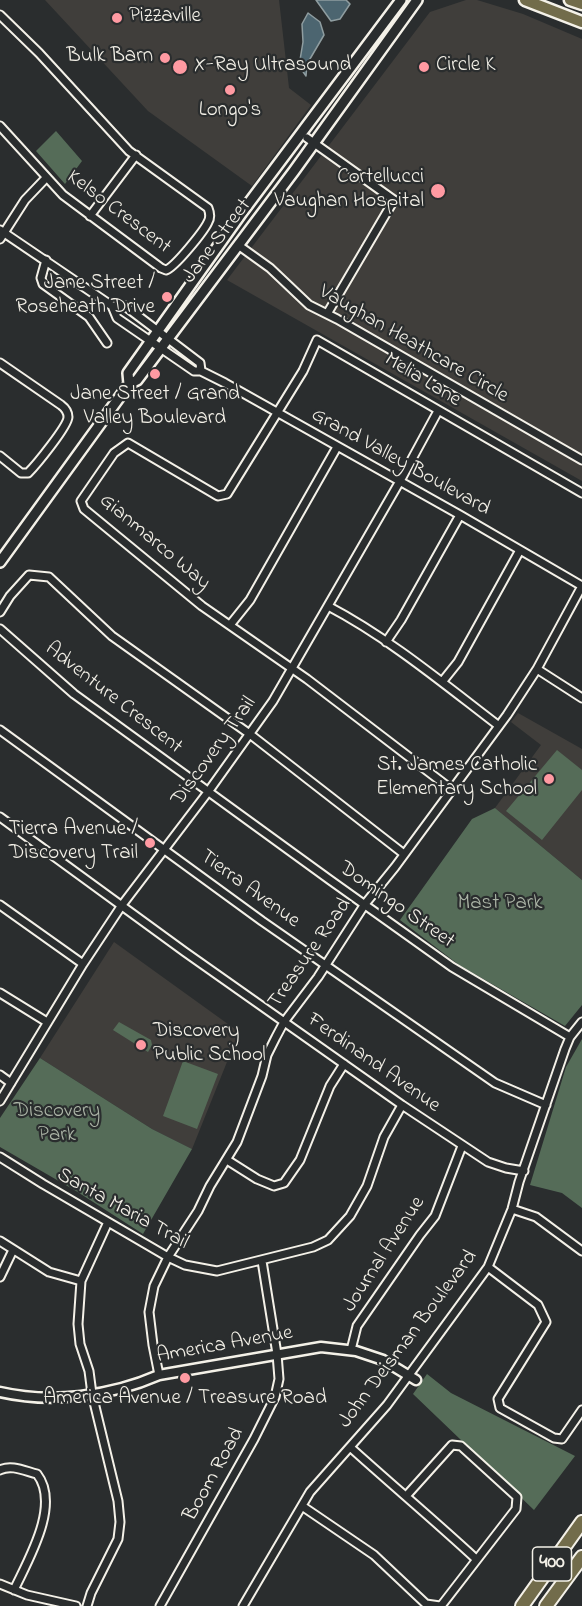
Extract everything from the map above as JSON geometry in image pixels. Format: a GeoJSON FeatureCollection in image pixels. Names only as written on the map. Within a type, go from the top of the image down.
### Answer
{"type":"FeatureCollection","features":[{"type":"Feature","properties":{"kind":"highway","name":"400"},"geometry":{"type":"LineString","coordinates":[[522,1606],[582,1522]]}},
{"type":"Feature","properties":{"kind":"highway","name":"400"},"geometry":{"type":"LineString","coordinates":[[546,1606],[582,1557]]}},
{"type":"Feature","properties":{"kind":"highway"},"geometry":{"type":"LineString","coordinates":[[557,1606],[567,1578]]}},
{"type":"Feature","properties":{"kind":"main road","name":"Jane Street"},"geometry":{"type":"LineString","coordinates":[[129,384],[128,373],[250,202],[401,0]]}},
{"type":"Feature","properties":{"kind":"main road","name":"Jane Street"},"geometry":{"type":"LineString","coordinates":[[0,562],[129,384],[137,380],[170,338],[311,140],[417,0]]}},
{"type":"Feature","properties":{"kind":"main road"},"geometry":{"type":"LineString","coordinates":[[525,0],[582,22]]}},
{"type":"Feature","properties":{"kind":"main road"},"geometry":{"type":"LineString","coordinates":[[570,0],[582,4]]}},
{"type":"Feature","properties":{"kind":"street","name":"Kelso Crescent"},"geometry":{"type":"LineString","coordinates":[[0,15],[39,53],[129,151],[208,208],[210,212],[208,222],[175,264],[166,270],[150,262],[63,195],[0,126]]}},
{"type":"Feature","properties":{"kind":"street"},"geometry":{"type":"LineString","coordinates":[[311,140],[394,200],[327,314]]}},
{"type":"Feature","properties":{"kind":"street"},"geometry":{"type":"LineString","coordinates":[[90,216],[136,155]]}},
{"type":"Feature","properties":{"kind":"street"},"geometry":{"type":"LineString","coordinates":[[46,178],[24,200],[1,234],[46,260],[112,306]]}},
{"type":"Feature","properties":{"kind":"street","name":"Vaughan Heathcare Circle"},"geometry":{"type":"LineString","coordinates":[[237,245],[276,273],[303,301],[582,460]]}},
{"type":"Feature","properties":{"kind":"street"},"geometry":{"type":"LineString","coordinates":[[46,260],[41,278],[43,284],[89,317],[107,343]]}},
{"type":"Feature","properties":{"kind":"street","name":"Grand Valley Boulevard"},"geometry":{"type":"LineString","coordinates":[[201,371],[200,363],[170,338],[125,306],[112,306],[117,318],[194,371],[201,371],[400,481],[582,586]]}},
{"type":"Feature","properties":{"kind":"street","name":"Melia Lane"},"geometry":{"type":"LineString","coordinates":[[277,414],[303,371],[317,340],[582,493]]}},
{"type":"Feature","properties":{"kind":"street"},"geometry":{"type":"LineString","coordinates":[[0,363],[55,399],[68,415],[67,422],[28,473],[21,473],[0,456]]}},
{"type":"Feature","properties":{"kind":"street","name":"Discovery Trail"},"geometry":{"type":"LineString","coordinates":[[0,1101],[83,964],[122,905],[208,792],[273,701],[438,411]]}},
{"type":"Feature","properties":{"kind":"street","name":"Gianmarco Way"},"geometry":{"type":"LineString","coordinates":[[277,414],[227,494],[218,496],[128,443],[114,453],[81,501],[84,509],[202,606],[291,669],[451,789]]}},
{"type":"Feature","properties":{"kind":"street"},"geometry":{"type":"LineString","coordinates":[[230,625],[256,591],[337,447]]}},
{"type":"Feature","properties":{"kind":"street"},"geometry":{"type":"LineString","coordinates":[[386,642],[401,620],[460,515]]}},
{"type":"Feature","properties":{"kind":"street"},"geometry":{"type":"LineString","coordinates":[[442,682],[458,662],[520,550]]}},
{"type":"Feature","properties":{"kind":"street"},"geometry":{"type":"LineString","coordinates":[[0,612],[29,575],[49,577],[112,636],[250,735],[404,854]]}},
{"type":"Feature","properties":{"kind":"street","name":"Treasure Road"},"geometry":{"type":"LineString","coordinates":[[159,1375],[149,1312],[154,1286],[168,1257],[198,1211],[243,1129],[267,1055],[284,1022],[326,964],[365,904],[499,726],[537,669],[582,586]]}},
{"type":"Feature","properties":{"kind":"street"},"geometry":{"type":"LineString","coordinates":[[328,606],[354,619],[499,726]]}},
{"type":"Feature","properties":{"kind":"street","name":"Adventure Crescent"},"geometry":{"type":"LineString","coordinates":[[0,629],[74,694],[208,792]]}},
{"type":"Feature","properties":{"kind":"street"},"geometry":{"type":"LineString","coordinates":[[537,669],[582,698]]}},
{"type":"Feature","properties":{"kind":"street","name":"Tierra Avenue"},"geometry":{"type":"LineString","coordinates":[[0,730],[165,848],[210,884],[495,1083],[546,1105]]}},
{"type":"Feature","properties":{"kind":"street","name":"Domingo Street"},"geometry":{"type":"LineString","coordinates":[[208,792],[452,967],[570,1037]]}},
{"type":"Feature","properties":{"kind":"street","name":"Ferdinand Avenue"},"geometry":{"type":"LineString","coordinates":[[0,817],[284,1022],[462,1146],[488,1162],[524,1171]]}},
{"type":"Feature","properties":{"kind":"street"},"geometry":{"type":"LineString","coordinates":[[0,905],[83,964]]}},
{"type":"Feature","properties":{"kind":"street"},"geometry":{"type":"LineString","coordinates":[[0,993],[47,1022]]}},
{"type":"Feature","properties":{"kind":"street","name":"John Deisman Boulevard"},"geometry":{"type":"LineString","coordinates":[[243,1606],[310,1492],[327,1470],[387,1405],[488,1268],[512,1209],[570,1037],[582,1022]]}},
{"type":"Feature","properties":{"kind":"street"},"geometry":{"type":"LineString","coordinates":[[227,1160],[266,1183],[274,1186],[284,1183],[300,1160],[330,1086],[344,1064]]}},
{"type":"Feature","properties":{"kind":"street"},"geometry":{"type":"LineString","coordinates":[[0,1075],[11,1083]]}},
{"type":"Feature","properties":{"kind":"street","name":"Santa Maria Trail"},"geometry":{"type":"LineString","coordinates":[[0,1157],[168,1257],[185,1265],[217,1271],[313,1247],[328,1240],[350,1215],[367,1186],[384,1137],[402,1105]]}},
{"type":"Feature","properties":{"kind":"street","name":"Journal Avenue"},"geometry":{"type":"LineString","coordinates":[[351,1350],[357,1326],[435,1216],[462,1146]]}},
{"type":"Feature","properties":{"kind":"street"},"geometry":{"type":"LineString","coordinates":[[512,1209],[536,1217],[582,1251]]}},
{"type":"Feature","properties":{"kind":"street"},"geometry":{"type":"LineString","coordinates":[[87,1606],[120,1531],[118,1501],[92,1394],[89,1371],[78,1335],[81,1281],[108,1222]]}},
{"type":"Feature","properties":{"kind":"street"},"geometry":{"type":"LineString","coordinates":[[0,1241],[49,1272],[81,1281]]}},
{"type":"Feature","properties":{"kind":"street"},"geometry":{"type":"LineString","coordinates":[[0,1277],[13,1250]]}},
{"type":"Feature","properties":{"kind":"street","name":"Boom Road"},"geometry":{"type":"LineString","coordinates":[[160,1606],[271,1407],[279,1379],[262,1261]]}},
{"type":"Feature","properties":{"kind":"street"},"geometry":{"type":"LineString","coordinates":[[488,1268],[538,1305],[546,1322],[498,1399],[500,1408],[554,1438],[562,1439],[582,1410]]}},
{"type":"Feature","properties":{"kind":"street","name":"America Avenue"},"geometry":{"type":"LineString","coordinates":[[0,1392],[32,1396],[92,1394],[135,1385],[159,1375],[321,1347],[351,1350],[383,1360],[416,1380]]}},
{"type":"Feature","properties":{"kind":"street"},"geometry":{"type":"LineString","coordinates":[[302,1506],[374,1555],[426,1604],[441,1606],[516,1509],[517,1497],[461,1446],[452,1445],[407,1495]]}},
{"type":"Feature","properties":{"kind":"street"},"geometry":{"type":"LineString","coordinates":[[350,1447],[384,1478],[407,1495],[476,1559]]}},
{"type":"Feature","properties":{"kind":"street"},"geometry":{"type":"LineString","coordinates":[[0,1470],[5,1467],[37,1474],[43,1486],[42,1530],[14,1590]]}},
{"type":"Feature","properties":{"kind":"street"},"geometry":{"type":"LineString","coordinates":[[0,1584],[14,1590],[76,1606]]}},
{"type":"Feature","properties":{"kind":"shaded area"},"geometry":{"type":"Polygon","coordinates":[[[45,0],[279,0],[289,88],[311,105],[252,186],[148,111],[45,0]]]}},
{"type":"Feature","properties":{"kind":"shaded area","name":"Cortellucci Vaughan Hospital"},"geometry":{"type":"Polygon","coordinates":[[[466,0],[477,0],[523,14],[582,39],[582,481],[227,280],[430,12],[466,0]]]}},
{"type":"Feature","properties":{"kind":"shaded area","name":"St. James Catholic Elementary School"},"geometry":{"type":"Polygon","coordinates":[[[518,713],[582,749],[582,880],[495,808],[541,745],[511,722],[518,713]]]}},
{"type":"Feature","properties":{"kind":"shaded area","name":"Discovery Public School"},"geometry":{"type":"Polygon","coordinates":[[[114,942],[239,1032],[192,1149],[152,1129],[40,1058],[114,942]]]}},
{"type":"Feature","properties":{"kind":"green space"},"geometry":{"type":"Polygon","coordinates":[[[56,131],[82,161],[65,184],[36,151],[56,131]]]}},
{"type":"Feature","properties":{"kind":"green space"},"geometry":{"type":"Polygon","coordinates":[[[557,750],[582,770],[582,790],[542,840],[506,811],[557,750]]]}},
{"type":"Feature","properties":{"kind":"green space","name":"Mast Park"},"geometry":{"type":"Polygon","coordinates":[[[495,808],[582,880],[582,1005],[565,1026],[459,965],[400,920],[472,819],[495,808]]]}},
{"type":"Feature","properties":{"kind":"green space"},"geometry":{"type":"Polygon","coordinates":[[[119,1022],[151,1040],[152,1045],[148,1052],[113,1030],[119,1022]]]}},
{"type":"Feature","properties":{"kind":"green space"},"geometry":{"type":"Polygon","coordinates":[[[582,1039],[582,1208],[562,1193],[530,1185],[566,1067],[582,1039]]]}},
{"type":"Feature","properties":{"kind":"green space","name":"Discovery Park"},"geometry":{"type":"Polygon","coordinates":[[[40,1058],[152,1129],[192,1149],[143,1234],[76,1191],[0,1147],[0,1118],[40,1058]]]}},
{"type":"Feature","properties":{"kind":"green space"},"geometry":{"type":"Polygon","coordinates":[[[183,1061],[218,1074],[197,1129],[163,1116],[183,1061]]]}},
{"type":"Feature","properties":{"kind":"green space"},"geometry":{"type":"Polygon","coordinates":[[[427,1374],[451,1393],[575,1456],[534,1510],[413,1394],[427,1374]]]}},
{"type":"Feature","properties":{"kind":"water"},"geometry":{"type":"Polygon","coordinates":[[[316,0],[346,0],[350,4],[340,19],[331,21],[316,0]]]}},
{"type":"Feature","properties":{"kind":"water"},"geometry":{"type":"Polygon","coordinates":[[[308,13],[320,22],[324,35],[307,64],[306,76],[299,66],[303,42],[302,24],[308,13]]]}},
{"type":"Feature","properties":{"kind":"place","name":"Pizzaville"},"geometry":{"type":"Point","coordinates":[117,18]}},
{"type":"Feature","properties":{"kind":"place","name":"Bulk Barn"},"geometry":{"type":"Point","coordinates":[165,58]}},
{"type":"Feature","properties":{"kind":"place","name":"X-Ray Ultrasound"},"geometry":{"type":"Point","coordinates":[180,67]}},
{"type":"Feature","properties":{"kind":"place","name":"Circle K"},"geometry":{"type":"Point","coordinates":[424,67]}},
{"type":"Feature","properties":{"kind":"place","name":"Longo's"},"geometry":{"type":"Point","coordinates":[230,90]}},
{"type":"Feature","properties":{"kind":"place","name":"Cortellucci Vaughan Hospital"},"geometry":{"type":"Point","coordinates":[438,191]}},
{"type":"Feature","properties":{"kind":"place","name":"Jane Street / Roseheath Drive"},"geometry":{"type":"Point","coordinates":[167,297]}},
{"type":"Feature","properties":{"kind":"place","name":"Jane Street / Grand Valley Boulevard"},"geometry":{"type":"Point","coordinates":[155,374]}},
{"type":"Feature","properties":{"kind":"place","name":"St. James Catholic Elementary School"},"geometry":{"type":"Point","coordinates":[549,779]}},
{"type":"Feature","properties":{"kind":"place","name":"Tierra Avenue / Discovery Trail"},"geometry":{"type":"Point","coordinates":[150,843]}},
{"type":"Feature","properties":{"kind":"place","name":"Discovery Public School"},"geometry":{"type":"Point","coordinates":[141,1045]}},
{"type":"Feature","properties":{"kind":"place","name":"America Avenue / Treasure Road"},"geometry":{"type":"Point","coordinates":[185,1378]}}]}
